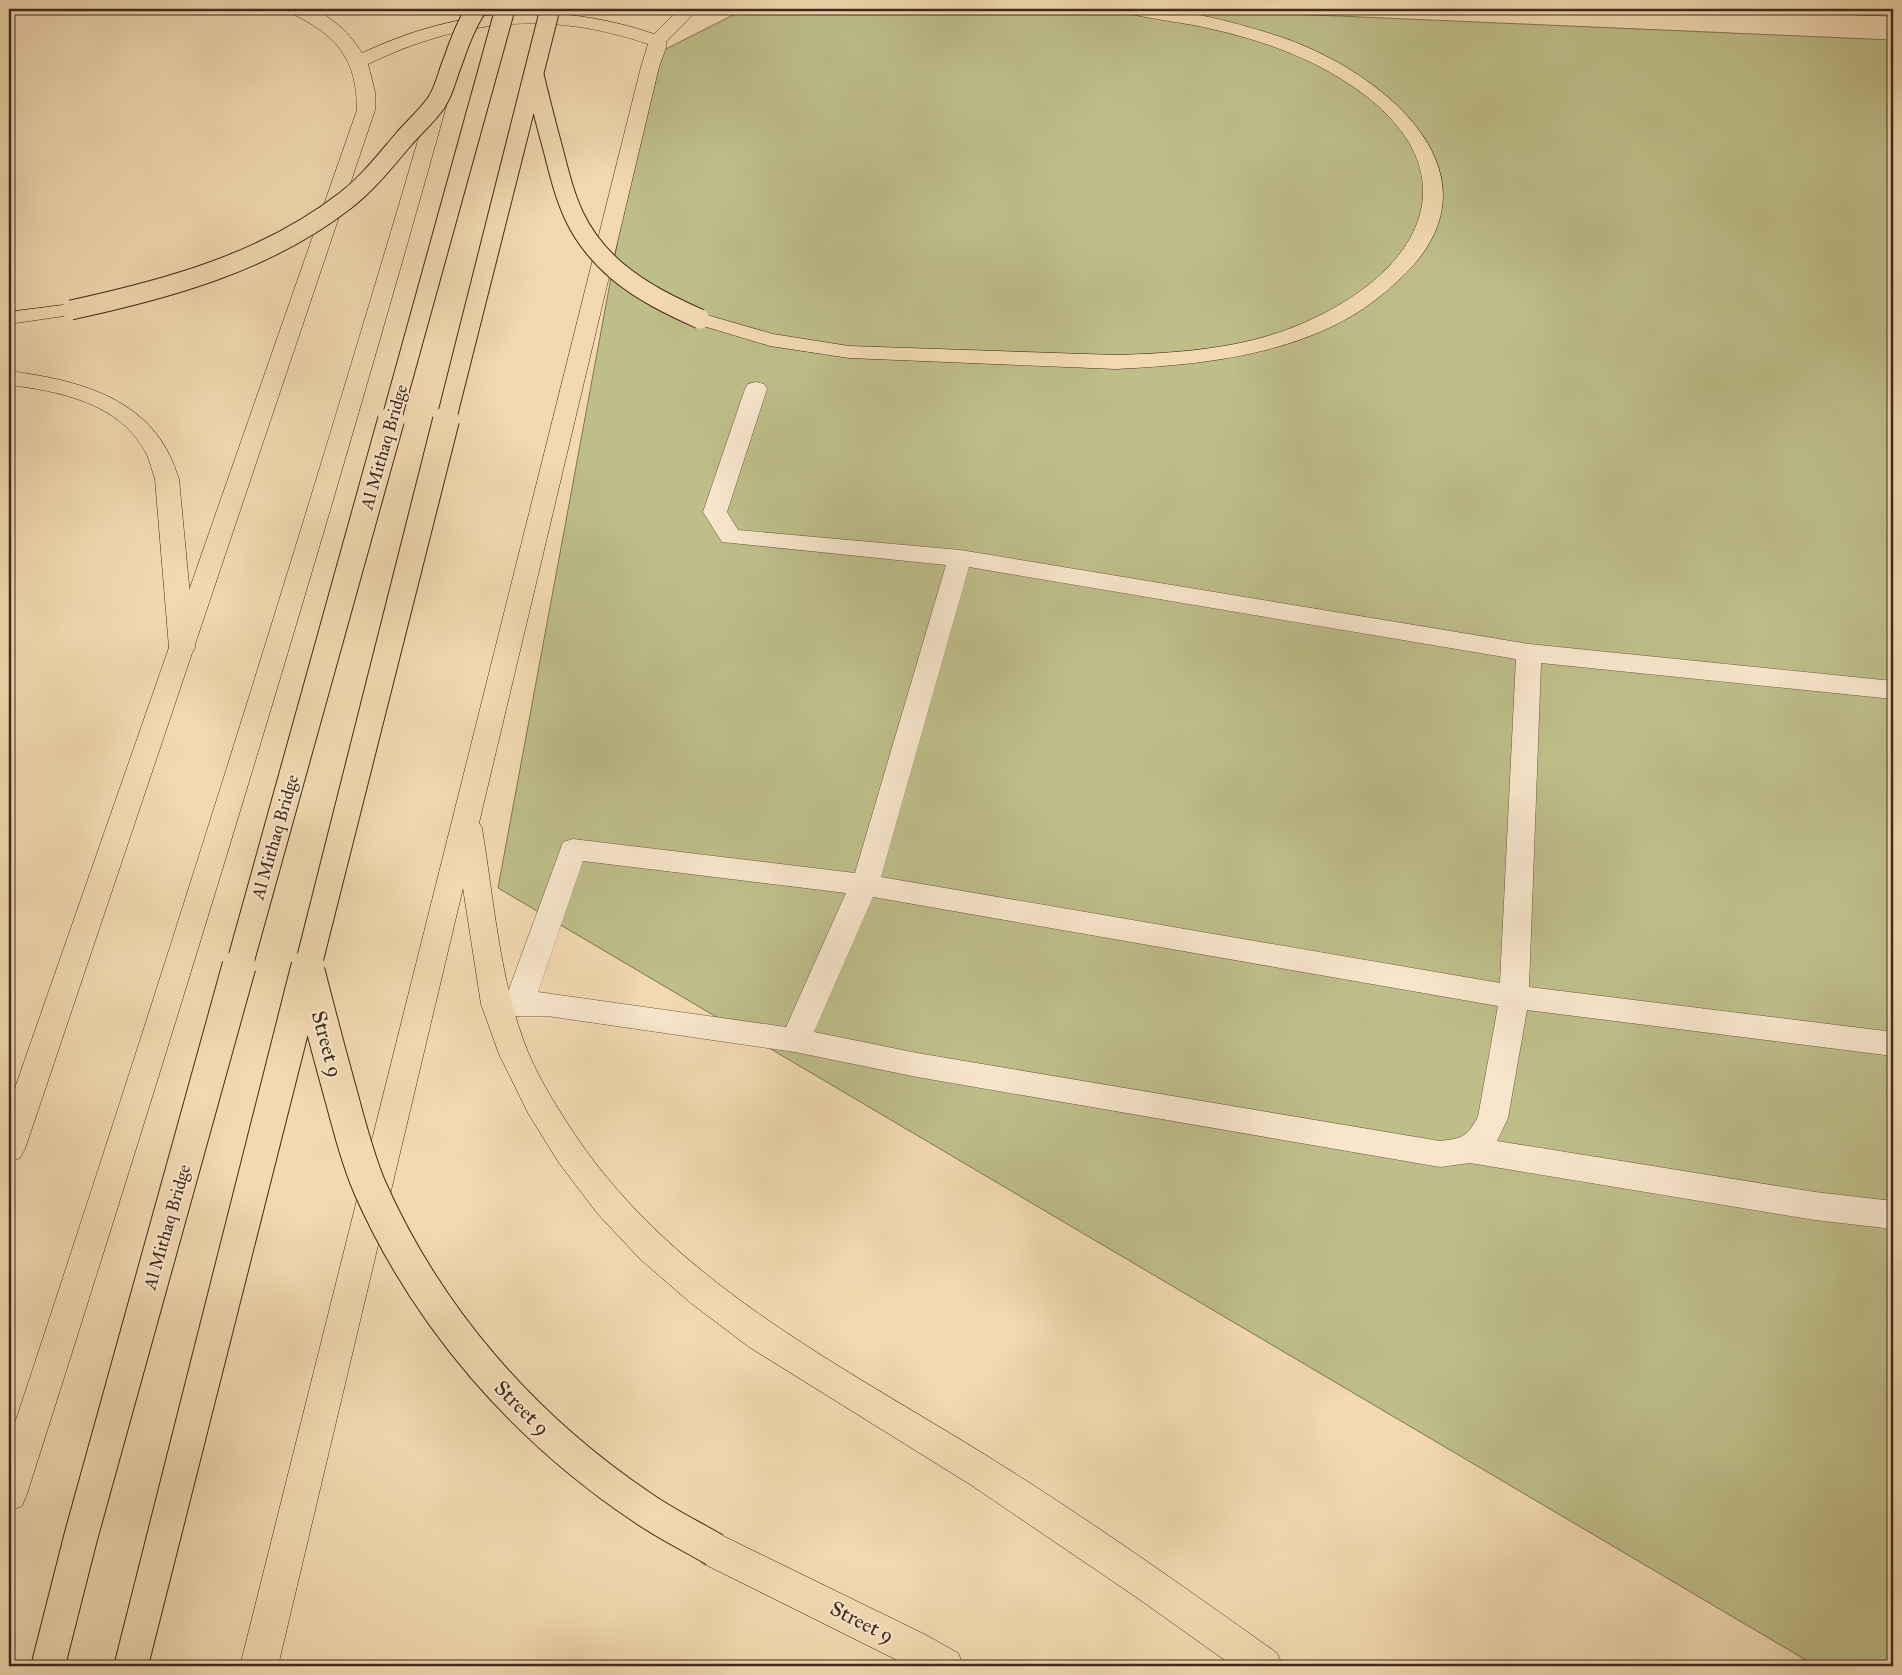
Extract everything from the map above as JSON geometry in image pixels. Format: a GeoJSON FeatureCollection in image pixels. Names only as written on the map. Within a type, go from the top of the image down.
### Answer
{"type":"FeatureCollection","features":[{"type":"Feature","properties":{"kind":"main road"},"geometry":{"type":"LineString","coordinates":[[9,1149],[366,110],[368,92],[359,60],[336,33],[320,21],[298,9]]}},
{"type":"Feature","properties":{"kind":"main road"},"geometry":{"type":"LineString","coordinates":[[9,1494],[90,1247],[261,708],[368,351],[440,96],[454,55],[476,9]]}},
{"type":"Feature","properties":{"kind":"main road","name":"Al Mithaq Bridge"},"geometry":{"type":"LineString","coordinates":[[48,1666],[84,1526],[506,9]]}},
{"type":"Feature","properties":{"kind":"main road"},"geometry":{"type":"LineString","coordinates":[[130,1666],[550,9]]}},
{"type":"Feature","properties":{"kind":"main road"},"geometry":{"type":"LineString","coordinates":[[259,1666],[648,76],[657,48],[657,41],[689,9]]}},
{"type":"Feature","properties":{"kind":"main road"},"geometry":{"type":"LineString","coordinates":[[534,73],[565,198],[572,217],[599,255],[618,273],[641,290],[700,319],[770,340],[849,352],[1150,362],[1217,354],[1288,336],[1349,309],[1394,276],[1410,258],[1422,238],[1430,219],[1433,199],[1432,180],[1427,161],[1418,142],[1390,107],[1350,76],[1326,62],[1272,39],[1212,23],[1132,9]]}},
{"type":"Feature","properties":{"kind":"main road"},"geometry":{"type":"LineString","coordinates":[[1833,9],[1893,11]]}},
{"type":"Feature","properties":{"kind":"main road"},"geometry":{"type":"LineString","coordinates":[[359,60],[428,32],[482,21],[510,18],[590,22],[622,28],[657,41]]}},
{"type":"Feature","properties":{"kind":"main road"},"geometry":{"type":"LineString","coordinates":[[9,318],[72,310],[164,288],[208,274],[286,240],[325,215],[370,179],[440,96]]}},
{"type":"Feature","properties":{"kind":"main road"},"geometry":{"type":"LineString","coordinates":[[9,378],[56,385],[81,392],[104,402],[140,427],[152,443],[162,460],[166,479],[182,648]]}},
{"type":"Feature","properties":{"kind":"main road"},"geometry":{"type":"LineString","coordinates":[[466,816],[518,1062],[539,1104],[570,1154],[608,1203],[660,1256],[704,1294],[761,1336],[983,1473],[1149,1584],[1264,1666]]}},
{"type":"Feature","properties":{"kind":"main road","name":"Street 9"},"geometry":{"type":"LineString","coordinates":[[307,967],[350,1129],[370,1187],[397,1245],[431,1301],[473,1358],[522,1411],[579,1462],[643,1508],[715,1550],[913,1648],[945,1666]]}},
{"type":"Feature","properties":{"kind":"lane"},"geometry":{"type":"LineString","coordinates":[[756,389],[715,512],[730,537],[960,558],[1529,653],[1893,690]]}},
{"type":"Feature","properties":{"kind":"lane"},"geometry":{"type":"LineString","coordinates":[[795,1040],[865,885],[960,558]]}},
{"type":"Feature","properties":{"kind":"lane"},"geometry":{"type":"LineString","coordinates":[[1470,1150],[1483,1137],[1493,1118],[1514,997],[1529,653]]}},
{"type":"Feature","properties":{"kind":"lane"},"geometry":{"type":"LineString","coordinates":[[1893,1044],[1514,997],[865,885],[573,850],[507,1004],[548,1004],[795,1040],[917,1065],[1440,1154],[1470,1150],[1815,1206],[1893,1215]]}},
{"type":"Feature","properties":{"kind":"green space"},"geometry":{"type":"Polygon","coordinates":[[[751,9],[1176,9],[1893,40],[1893,1666],[1816,1666],[498,888],[652,56],[739,12],[751,9]]]}}]}
